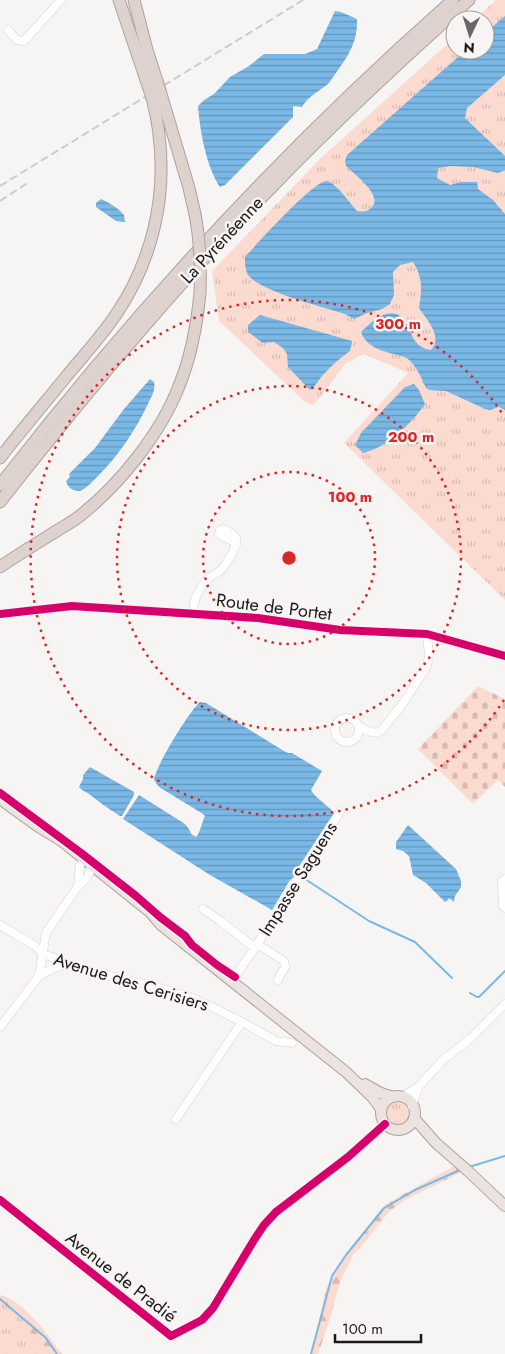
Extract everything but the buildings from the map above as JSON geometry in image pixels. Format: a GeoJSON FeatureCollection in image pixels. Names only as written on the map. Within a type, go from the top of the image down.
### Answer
{"type":"FeatureCollection","features":[{"type":"Feature","properties":{"kind":"highway"},"geometry":{"type":"LineString","coordinates":[[119,0],[153,83]]}},
{"type":"Feature","properties":{"kind":"highway"},"geometry":{"type":"LineString","coordinates":[[127,0],[147,50]]}},
{"type":"Feature","properties":{"kind":"highway"},"geometry":{"type":"LineString","coordinates":[[0,567],[80,516],[119,479],[148,444],[165,415],[180,386],[190,352],[198,317],[201,270],[195,214],[189,188],[156,96],[147,50],[134,0]]}},
{"type":"Feature","properties":{"kind":"highway","name":"La Pyrénéenne"},"geometry":{"type":"LineString","coordinates":[[0,485],[50,420],[97,364],[194,254],[260,183],[372,74],[453,0]]}},
{"type":"Feature","properties":{"kind":"highway","name":"La Pyrénéenne"},"geometry":{"type":"LineString","coordinates":[[0,502],[110,365],[194,269],[268,190],[381,80],[469,0]]}},
{"type":"Feature","properties":{"kind":"highway"},"geometry":{"type":"LineString","coordinates":[[0,458],[107,328],[130,292],[144,261],[158,212],[162,171],[156,96]]}},
{"type":"Feature","properties":{"kind":"main road"},"geometry":{"type":"LineString","coordinates":[[0,799],[63,842],[88,870],[153,922],[161,925],[346,1072],[376,1092],[398,1097],[408,1100],[414,1111],[414,1118],[405,1128],[397,1130],[392,1129],[386,1124],[382,1118],[381,1108],[384,1102],[398,1097]]}},
{"type":"Feature","properties":{"kind":"main road"},"geometry":{"type":"LineString","coordinates":[[346,1072],[381,1108]]}},
{"type":"Feature","properties":{"kind":"main road"},"geometry":{"type":"LineString","coordinates":[[414,1118],[436,1143],[505,1206]]}},
{"type":"Feature","properties":{"kind":"main road"},"geometry":{"type":"LineString","coordinates":[[405,1128],[436,1143]]}},
{"type":"Feature","properties":{"kind":"street"},"geometry":{"type":"LineString","coordinates":[[8,30],[17,40],[24,41],[61,0]]}},
{"type":"Feature","properties":{"kind":"street"},"geometry":{"type":"LineString","coordinates":[[193,613],[194,600],[204,583],[223,567],[236,546]]}},
{"type":"Feature","properties":{"kind":"street","name":"Route de Portet"},"geometry":{"type":"LineString","coordinates":[[0,614],[72,606],[258,618],[340,630],[427,634],[505,656]]}},
{"type":"Feature","properties":{"kind":"street"},"geometry":{"type":"LineString","coordinates":[[359,726],[378,733],[404,702],[429,661],[427,634]]}},
{"type":"Feature","properties":{"kind":"street","name":"Impasse Saguens"},"geometry":{"type":"LineString","coordinates":[[232,981],[340,812]]}},
{"type":"Feature","properties":{"kind":"street"},"geometry":{"type":"LineString","coordinates":[[39,976],[46,933],[88,870]]}},
{"type":"Feature","properties":{"kind":"street"},"geometry":{"type":"LineString","coordinates":[[505,878],[502,881],[503,906],[505,908]]}},
{"type":"Feature","properties":{"kind":"street","name":"Impasse Saguens"},"geometry":{"type":"LineString","coordinates":[[203,909],[251,945],[262,947],[284,961],[285,967],[278,980]]}},
{"type":"Feature","properties":{"kind":"street","name":"Avenue des Cerisiers"},"geometry":{"type":"LineString","coordinates":[[0,925],[35,946],[43,954],[70,965],[196,999],[276,1041],[292,1043]]}},
{"type":"Feature","properties":{"kind":"street"},"geometry":{"type":"LineString","coordinates":[[0,1027],[39,976],[54,968],[70,965]]}},
{"type":"Feature","properties":{"kind":"street"},"geometry":{"type":"LineString","coordinates":[[398,1097],[419,1086],[443,1060],[472,1038],[505,1004]]}},
{"type":"Feature","properties":{"kind":"street"},"geometry":{"type":"LineString","coordinates":[[176,1119],[242,1022]]}},
{"type":"Feature","properties":{"kind":"street"},"geometry":{"type":"LineString","coordinates":[[412,1106],[419,1086]]}},
{"type":"Feature","properties":{"kind":"street","name":"Avenue de Pradié"},"geometry":{"type":"LineString","coordinates":[[0,1200],[171,1336],[202,1320],[213,1308],[254,1240],[276,1212],[348,1157],[386,1124]]}},
{"type":"Feature","properties":{"kind":"green space"},"geometry":{"type":"Polygon","coordinates":[[[496,0],[505,0],[505,600],[344,443],[408,373],[364,354],[346,363],[314,405],[305,402],[219,321],[212,271],[320,159],[445,46],[445,60],[495,60],[495,10],[485,10],[496,0]]]}},
{"type":"Feature","properties":{"kind":"green space"},"geometry":{"type":"Polygon","coordinates":[[[478,686],[505,699],[505,787],[498,780],[473,804],[418,749],[478,686]]]}},
{"type":"Feature","properties":{"kind":"green space"},"geometry":{"type":"Polygon","coordinates":[[[397,1099],[406,1103],[410,1112],[406,1121],[397,1125],[388,1121],[384,1112],[388,1103],[397,1099]]]}},
{"type":"Feature","properties":{"kind":"green space"},"geometry":{"type":"Polygon","coordinates":[[[454,1166],[462,1172],[403,1201],[388,1213],[353,1255],[340,1282],[318,1354],[310,1354],[326,1288],[345,1258],[379,1212],[386,1204],[454,1166]]]}},
{"type":"Feature","properties":{"kind":"green space"},"geometry":{"type":"Polygon","coordinates":[[[0,1295],[18,1304],[35,1319],[62,1354],[53,1354],[30,1332],[27,1323],[20,1313],[0,1301],[0,1295]]]}},
{"type":"Feature","properties":{"kind":"green space"},"geometry":{"type":"Polygon","coordinates":[[[0,1301],[20,1313],[31,1332],[54,1354],[0,1354],[0,1301]]]}},
{"type":"Feature","properties":{"kind":"water"},"geometry":{"type":"Polygon","coordinates":[[[335,11],[357,19],[355,40],[350,52],[329,83],[302,107],[293,106],[293,117],[225,185],[220,187],[207,159],[198,106],[214,94],[230,77],[249,66],[264,54],[305,54],[317,49],[335,11]]]}},
{"type":"Feature","properties":{"kind":"water"},"geometry":{"type":"Polygon","coordinates":[[[505,16],[505,75],[467,108],[465,118],[505,156],[505,170],[498,173],[473,167],[451,166],[438,168],[437,178],[450,185],[461,182],[477,182],[478,189],[493,200],[505,214],[505,410],[499,407],[490,410],[485,409],[446,391],[426,388],[416,368],[409,360],[372,346],[364,338],[361,332],[370,324],[381,316],[393,313],[399,315],[404,320],[416,343],[431,350],[433,347],[435,334],[419,308],[421,284],[419,273],[413,262],[400,265],[393,272],[394,295],[390,304],[382,309],[354,319],[345,314],[266,288],[249,276],[245,265],[245,257],[298,201],[320,183],[327,181],[334,185],[357,211],[370,209],[374,202],[374,197],[366,185],[346,166],[347,155],[455,60],[495,60],[495,24],[505,16]]]}},
{"type":"Feature","properties":{"kind":"water"},"geometry":{"type":"Polygon","coordinates":[[[101,199],[122,212],[125,222],[116,221],[96,207],[96,203],[101,199]]]}},
{"type":"Feature","properties":{"kind":"water"},"geometry":{"type":"Polygon","coordinates":[[[260,315],[352,341],[350,351],[329,368],[310,390],[288,367],[287,354],[283,348],[274,342],[263,343],[248,332],[248,325],[260,315]]]}},
{"type":"Feature","properties":{"kind":"water"},"geometry":{"type":"Polygon","coordinates":[[[150,379],[154,382],[153,393],[138,424],[126,442],[113,460],[87,487],[80,491],[71,489],[66,481],[70,477],[69,474],[95,448],[124,409],[150,379]]]}},
{"type":"Feature","properties":{"kind":"water"},"geometry":{"type":"Polygon","coordinates":[[[414,384],[425,404],[398,434],[381,446],[363,453],[355,445],[361,433],[405,387],[414,384]]]}},
{"type":"Feature","properties":{"kind":"water"},"geometry":{"type":"Polygon","coordinates":[[[200,702],[206,703],[284,751],[292,753],[322,771],[311,790],[334,813],[272,910],[210,875],[123,819],[139,795],[185,824],[191,834],[196,837],[205,816],[159,787],[154,780],[160,763],[174,739],[200,702]]]}},
{"type":"Feature","properties":{"kind":"water"},"geometry":{"type":"Polygon","coordinates":[[[90,767],[134,792],[122,816],[79,787],[83,775],[90,767]]]}},
{"type":"Feature","properties":{"kind":"water"},"geometry":{"type":"Polygon","coordinates":[[[408,825],[456,869],[461,881],[461,887],[455,896],[454,902],[449,898],[445,902],[426,883],[413,875],[409,856],[403,851],[396,849],[396,842],[408,825]]]}},
{"type":"Feature","properties":{"kind":"waterway"},"geometry":{"type":"LineString","coordinates":[[302,877],[369,921],[415,942],[452,978]]}},
{"type":"Feature","properties":{"kind":"waterway"},"geometry":{"type":"LineString","coordinates":[[470,993],[479,997],[505,971]]}},
{"type":"Feature","properties":{"kind":"waterway"},"geometry":{"type":"LineString","coordinates":[[469,1167],[505,1156]]}},
{"type":"Feature","properties":{"kind":"waterway"},"geometry":{"type":"LineString","coordinates":[[311,1354],[332,1276],[346,1255],[384,1208],[415,1190],[460,1170]]}},
{"type":"Feature","properties":{"kind":"waterway"},"geometry":{"type":"LineString","coordinates":[[0,1299],[46,1338],[57,1354]]}},
{"type":"Feature","properties":{"kind":"railway"},"geometry":{"type":"LineString","coordinates":[[0,186],[303,0]]}},
{"type":"Feature","properties":{"kind":"railway"},"geometry":{"type":"LineString","coordinates":[[0,201],[29,182]]}},
{"type":"Feature","properties":{"kind":"cycle path"},"geometry":{"type":"LineString","coordinates":[[0,614],[72,606],[258,618],[340,630],[427,634],[505,656]]}},
{"type":"Feature","properties":{"kind":"cycle path"},"geometry":{"type":"LineString","coordinates":[[0,793],[136,896],[185,936],[192,945],[235,977]]}},
{"type":"Feature","properties":{"kind":"cycle path"},"geometry":{"type":"LineString","coordinates":[[0,1200],[171,1336],[202,1320],[213,1308],[254,1240],[276,1212],[348,1157],[385,1124]]}}]}
